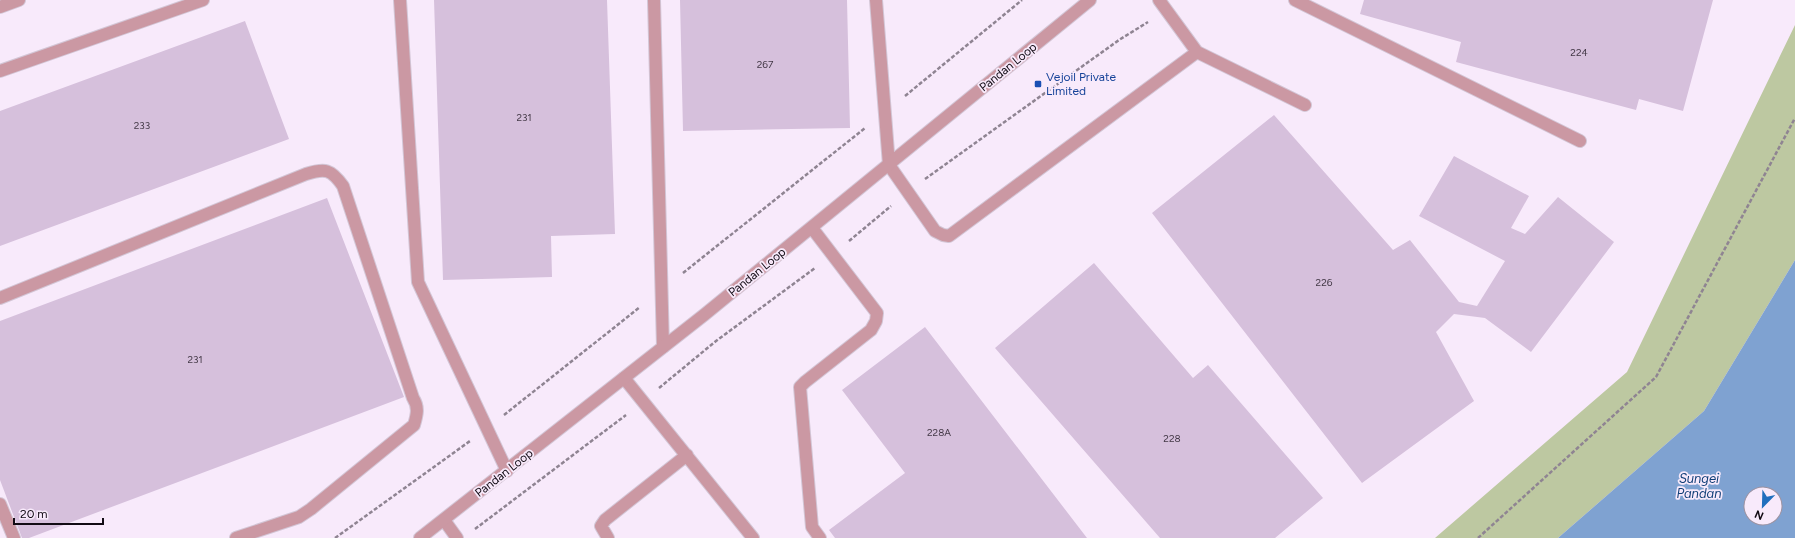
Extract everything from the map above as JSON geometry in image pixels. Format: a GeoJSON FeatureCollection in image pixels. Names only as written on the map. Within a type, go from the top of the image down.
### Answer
{"type":"FeatureCollection","features":[{"type":"Feature","properties":{"kind":"street"},"geometry":{"type":"LineString","coordinates":[[0,7],[19,0]]}},
{"type":"Feature","properties":{"kind":"street"},"geometry":{"type":"LineString","coordinates":[[0,71],[203,0]]}},
{"type":"Feature","properties":{"kind":"street"},"geometry":{"type":"LineString","coordinates":[[400,0],[418,282],[507,471]]}},
{"type":"Feature","properties":{"kind":"street"},"geometry":{"type":"LineString","coordinates":[[654,0],[663,347]]}},
{"type":"Feature","properties":{"kind":"street"},"geometry":{"type":"LineString","coordinates":[[876,0],[889,165],[934,230],[943,235],[949,236],[1197,52]]}},
{"type":"Feature","properties":{"kind":"street","name":"Pandan Loop"},"geometry":{"type":"LineString","coordinates":[[420,538],[507,471],[812,228],[1090,0]]}},
{"type":"Feature","properties":{"kind":"street"},"geometry":{"type":"LineString","coordinates":[[1159,0],[1197,52],[1305,105]]}},
{"type":"Feature","properties":{"kind":"street"},"geometry":{"type":"LineString","coordinates":[[1295,0],[1580,141]]}},
{"type":"Feature","properties":{"kind":"street"},"geometry":{"type":"LineString","coordinates":[[0,298],[306,174],[317,171],[328,171],[336,176],[343,186],[413,398],[417,404],[417,414],[414,425],[299,517],[236,538]]}},
{"type":"Feature","properties":{"kind":"street"},"geometry":{"type":"LineString","coordinates":[[812,228],[877,313],[876,322],[872,330],[800,387],[812,527],[820,538]]}},
{"type":"Feature","properties":{"kind":"street"},"geometry":{"type":"LineString","coordinates":[[624,378],[753,538]]}},
{"type":"Feature","properties":{"kind":"street"},"geometry":{"type":"LineString","coordinates":[[608,538],[601,526],[604,520],[687,456]]}},
{"type":"Feature","properties":{"kind":"street"},"geometry":{"type":"LineString","coordinates":[[0,504],[14,538]]}},
{"type":"Feature","properties":{"kind":"street"},"geometry":{"type":"LineString","coordinates":[[444,520],[457,538]]}},
{"type":"Feature","properties":{"kind":"path"},"geometry":{"type":"LineString","coordinates":[[1478,538],[1656,377],[1795,118]]}},
{"type":"Feature","properties":{"kind":"green space"},"geometry":{"type":"Polygon","coordinates":[[[1795,25],[1795,260],[1704,411],[1558,538],[1435,538],[1627,372],[1795,25]]]}},
{"type":"Feature","properties":{"kind":"water","name":"Sungei Pandan"},"geometry":{"type":"Polygon","coordinates":[[[1795,260],[1795,538],[1558,538],[1704,411],[1795,260]]]}},
{"type":"Feature","properties":{"kind":"building"},"geometry":{"type":"Polygon","coordinates":[[[434,0],[607,0],[615,234],[551,236],[552,277],[443,280],[434,0]]]}},
{"type":"Feature","properties":{"kind":"building"},"geometry":{"type":"Polygon","coordinates":[[[680,0],[847,0],[850,128],[683,131],[680,0]]]}},
{"type":"Feature","properties":{"kind":"building"},"geometry":{"type":"Polygon","coordinates":[[[1364,0],[1713,0],[1683,111],[1639,99],[1636,110],[1456,62],[1461,42],[1360,14],[1364,0]]]}},
{"type":"Feature","properties":{"kind":"building"},"geometry":{"type":"Polygon","coordinates":[[[245,21],[289,139],[0,246],[0,111],[245,21]]]}},
{"type":"Feature","properties":{"kind":"building"},"geometry":{"type":"Polygon","coordinates":[[[1274,115],[1393,250],[1410,240],[1459,302],[1477,306],[1505,261],[1419,216],[1454,156],[1529,196],[1511,228],[1525,234],[1558,197],[1614,242],[1531,352],[1485,318],[1454,314],[1436,332],[1474,401],[1362,483],[1152,213],[1274,115]]]}},
{"type":"Feature","properties":{"kind":"building"},"geometry":{"type":"Polygon","coordinates":[[[327,198],[404,397],[29,538],[22,538],[0,480],[0,321],[327,198]]]}},
{"type":"Feature","properties":{"kind":"building"},"geometry":{"type":"Polygon","coordinates":[[[1094,263],[1193,378],[1208,365],[1323,498],[1275,538],[1160,538],[995,348],[1094,263]]]}},
{"type":"Feature","properties":{"kind":"building"},"geometry":{"type":"Polygon","coordinates":[[[925,327],[1087,538],[835,538],[829,530],[905,473],[842,390],[925,327]]]}},
{"type":"Feature","properties":{"kind":"place","name":"Vejoil Private Limited"},"geometry":{"type":"Point","coordinates":[1038,84]}}]}
